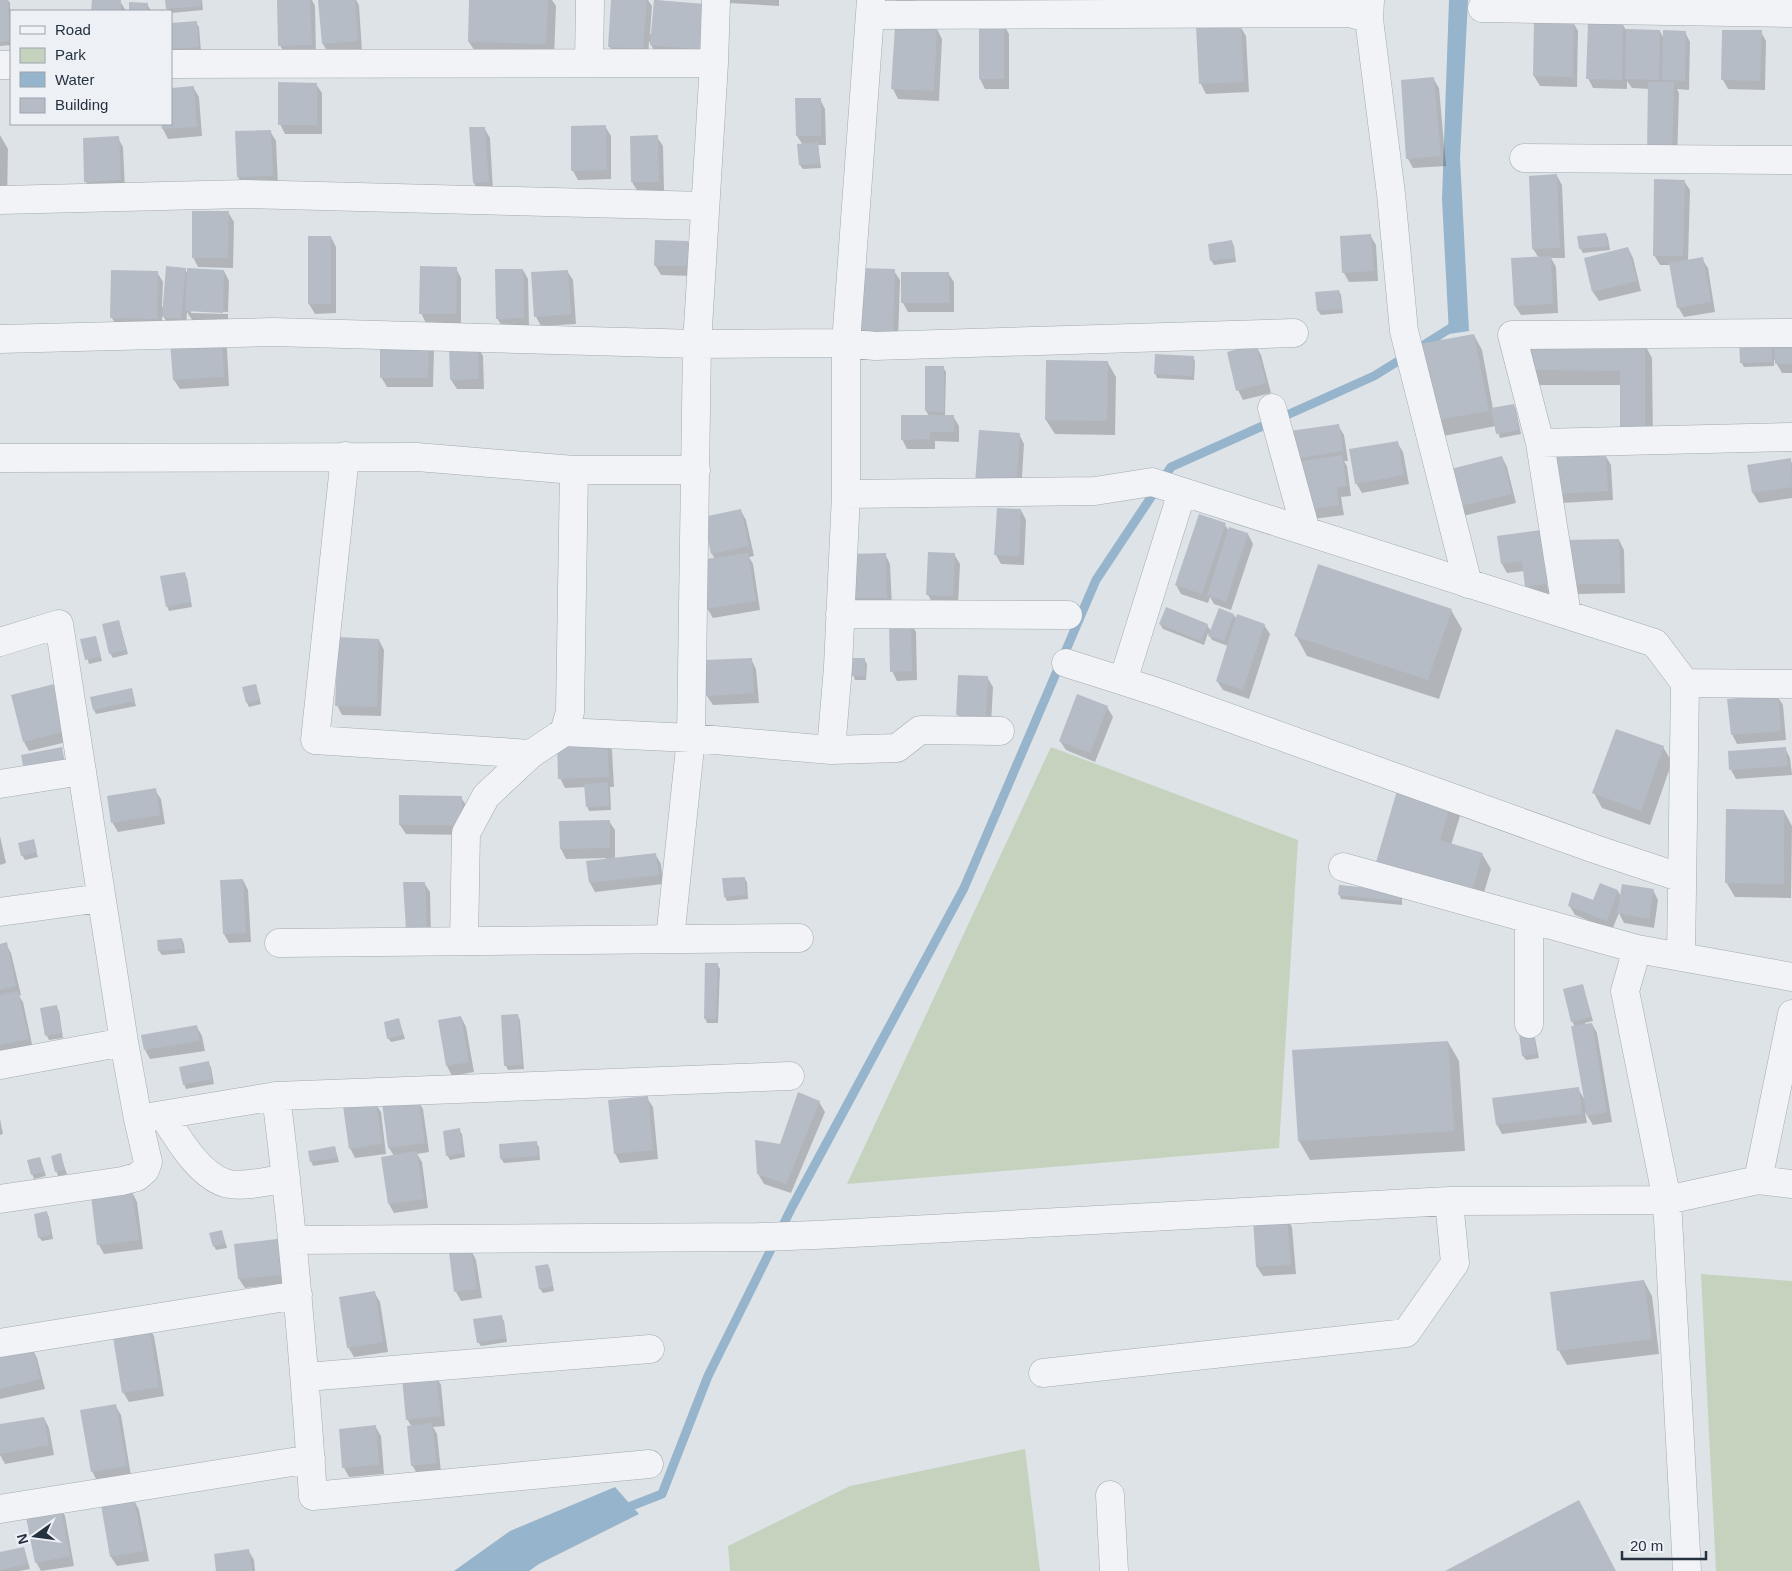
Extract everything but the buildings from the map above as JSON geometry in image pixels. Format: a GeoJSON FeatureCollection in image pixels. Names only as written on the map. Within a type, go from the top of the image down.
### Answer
{"type":"FeatureCollection","features":[{"type":"Feature","properties":{"kind":"street"},"geometry":{"type":"LineString","coordinates":[[590,0],[590,63]]}},
{"type":"Feature","properties":{"kind":"street"},"geometry":{"type":"LineString","coordinates":[[670,939],[692,738],[697,344],[716,0]]}},
{"type":"Feature","properties":{"kind":"street"},"geometry":{"type":"LineString","coordinates":[[831,750],[846,494],[846,343],[870,8],[1350,13],[1369,10],[1391,194],[1404,331],[1468,584]]}},
{"type":"Feature","properties":{"kind":"street"},"geometry":{"type":"LineString","coordinates":[[1482,8],[1792,13]]}},
{"type":"Feature","properties":{"kind":"street"},"geometry":{"type":"LineString","coordinates":[[172,64],[714,63]]}},
{"type":"Feature","properties":{"kind":"street"},"geometry":{"type":"LineString","coordinates":[[1524,158],[1792,160]]}},
{"type":"Feature","properties":{"kind":"street"},"geometry":{"type":"LineString","coordinates":[[0,200],[245,194],[704,206]]}},
{"type":"Feature","properties":{"kind":"street"},"geometry":{"type":"LineString","coordinates":[[0,339],[274,332],[697,344],[846,343],[875,346],[1294,333]]}},
{"type":"Feature","properties":{"kind":"street"},"geometry":{"type":"LineString","coordinates":[[1566,615],[1540,443],[1512,334],[1792,333]]}},
{"type":"Feature","properties":{"kind":"street"},"geometry":{"type":"LineString","coordinates":[[1272,408],[1306,531]]}},
{"type":"Feature","properties":{"kind":"street"},"geometry":{"type":"LineString","coordinates":[[1540,443],[1792,437]]}},
{"type":"Feature","properties":{"kind":"street"},"geometry":{"type":"LineString","coordinates":[[345,456],[315,740],[531,754]]}},
{"type":"Feature","properties":{"kind":"street"},"geometry":{"type":"LineString","coordinates":[[0,458],[417,457],[574,470],[696,470]]}},
{"type":"Feature","properties":{"kind":"street"},"geometry":{"type":"LineString","coordinates":[[564,732],[570,712],[574,470]]}},
{"type":"Feature","properties":{"kind":"street"},"geometry":{"type":"LineString","coordinates":[[846,494],[1095,491],[1152,482],[1655,643],[1685,683],[1682,957]]}},
{"type":"Feature","properties":{"kind":"street"},"geometry":{"type":"LineString","coordinates":[[1123,681],[1182,492]]}},
{"type":"Feature","properties":{"kind":"street"},"geometry":{"type":"LineString","coordinates":[[840,614],[1068,615]]}},
{"type":"Feature","properties":{"kind":"street"},"geometry":{"type":"LineString","coordinates":[[0,642],[59,624],[124,1042],[150,1117],[148,1162],[145,1170],[137,1177],[122,1181],[0,1199]]}},
{"type":"Feature","properties":{"kind":"street"},"geometry":{"type":"LineString","coordinates":[[1066,663],[1163,694],[1595,849],[1682,878]]}},
{"type":"Feature","properties":{"kind":"street"},"geometry":{"type":"LineString","coordinates":[[1685,683],[1792,684]]}},
{"type":"Feature","properties":{"kind":"street"},"geometry":{"type":"LineString","coordinates":[[464,941],[466,833],[486,796],[531,754],[564,732],[692,738],[831,750],[897,748],[920,730],[1000,731]]}},
{"type":"Feature","properties":{"kind":"street"},"geometry":{"type":"LineString","coordinates":[[0,784],[82,771]]}},
{"type":"Feature","properties":{"kind":"street"},"geometry":{"type":"LineString","coordinates":[[1343,867],[1637,949],[1792,976]]}},
{"type":"Feature","properties":{"kind":"street"},"geometry":{"type":"LineString","coordinates":[[0,912],[101,898]]}},
{"type":"Feature","properties":{"kind":"street"},"geometry":{"type":"LineString","coordinates":[[1529,919],[1529,1024]]}},
{"type":"Feature","properties":{"kind":"street"},"geometry":{"type":"LineString","coordinates":[[280,943],[799,938]]}},
{"type":"Feature","properties":{"kind":"street"},"geometry":{"type":"LineString","coordinates":[[1637,949],[1625,991],[1667,1200],[1687,1571]]}},
{"type":"Feature","properties":{"kind":"street"},"geometry":{"type":"LineString","coordinates":[[1758,1180],[1792,1014]]}},
{"type":"Feature","properties":{"kind":"street"},"geometry":{"type":"LineString","coordinates":[[0,1065],[124,1042]]}},
{"type":"Feature","properties":{"kind":"street"},"geometry":{"type":"LineString","coordinates":[[150,1117],[276,1096],[790,1076]]}},
{"type":"Feature","properties":{"kind":"street"},"geometry":{"type":"LineString","coordinates":[[276,1096],[306,1377],[313,1496],[649,1464]]}},
{"type":"Feature","properties":{"kind":"street"},"geometry":{"type":"LineString","coordinates":[[150,1117],[187,1150],[207,1173],[226,1183],[256,1184],[286,1178]]}},
{"type":"Feature","properties":{"kind":"street"},"geometry":{"type":"LineString","coordinates":[[292,1240],[792,1236],[1449,1201],[1667,1200],[1758,1180],[1792,1184]]}},
{"type":"Feature","properties":{"kind":"street"},"geometry":{"type":"LineString","coordinates":[[1043,1373],[1406,1333],[1455,1263],[1449,1201]]}},
{"type":"Feature","properties":{"kind":"street"},"geometry":{"type":"LineString","coordinates":[[0,1343],[298,1295]]}},
{"type":"Feature","properties":{"kind":"street"},"geometry":{"type":"LineString","coordinates":[[306,1377],[650,1349]]}},
{"type":"Feature","properties":{"kind":"street"},"geometry":{"type":"LineString","coordinates":[[0,1509],[311,1459]]}},
{"type":"Feature","properties":{"kind":"street"},"geometry":{"type":"LineString","coordinates":[[1110,1495],[1114,1571]]}},
{"type":"Feature","properties":{"kind":"green space"},"geometry":{"type":"Polygon","coordinates":[[[1051,747],[1298,840],[1279,1148],[847,1184],[1051,747]]]}},
{"type":"Feature","properties":{"kind":"green space"},"geometry":{"type":"Polygon","coordinates":[[[1701,1274],[1792,1281],[1792,1571],[1716,1571],[1701,1274]]]}},
{"type":"Feature","properties":{"kind":"green space"},"geometry":{"type":"Polygon","coordinates":[[[1025,1449],[1040,1571],[730,1571],[728,1546],[850,1486],[1025,1449]]]}},
{"type":"Feature","properties":{"kind":"water"},"geometry":{"type":"Polygon","coordinates":[[[1449,0],[1468,0],[1460,158],[1469,331],[1449,334],[1442,199],[1449,0]]]}},
{"type":"Feature","properties":{"kind":"water"},"geometry":{"type":"Polygon","coordinates":[[[615,1487],[639,1514],[539,1564],[529,1571],[454,1571],[510,1531],[615,1487]]]}},
{"type":"Feature","properties":{"kind":"waterway"},"geometry":{"type":"LineString","coordinates":[[1419,348],[1457,323]]}},
{"type":"Feature","properties":{"kind":"waterway"},"geometry":{"type":"LineString","coordinates":[[621,1510],[662,1494],[708,1376],[792,1207],[964,888],[1096,580],[1171,467],[1374,376],[1408,355]]}}]}
